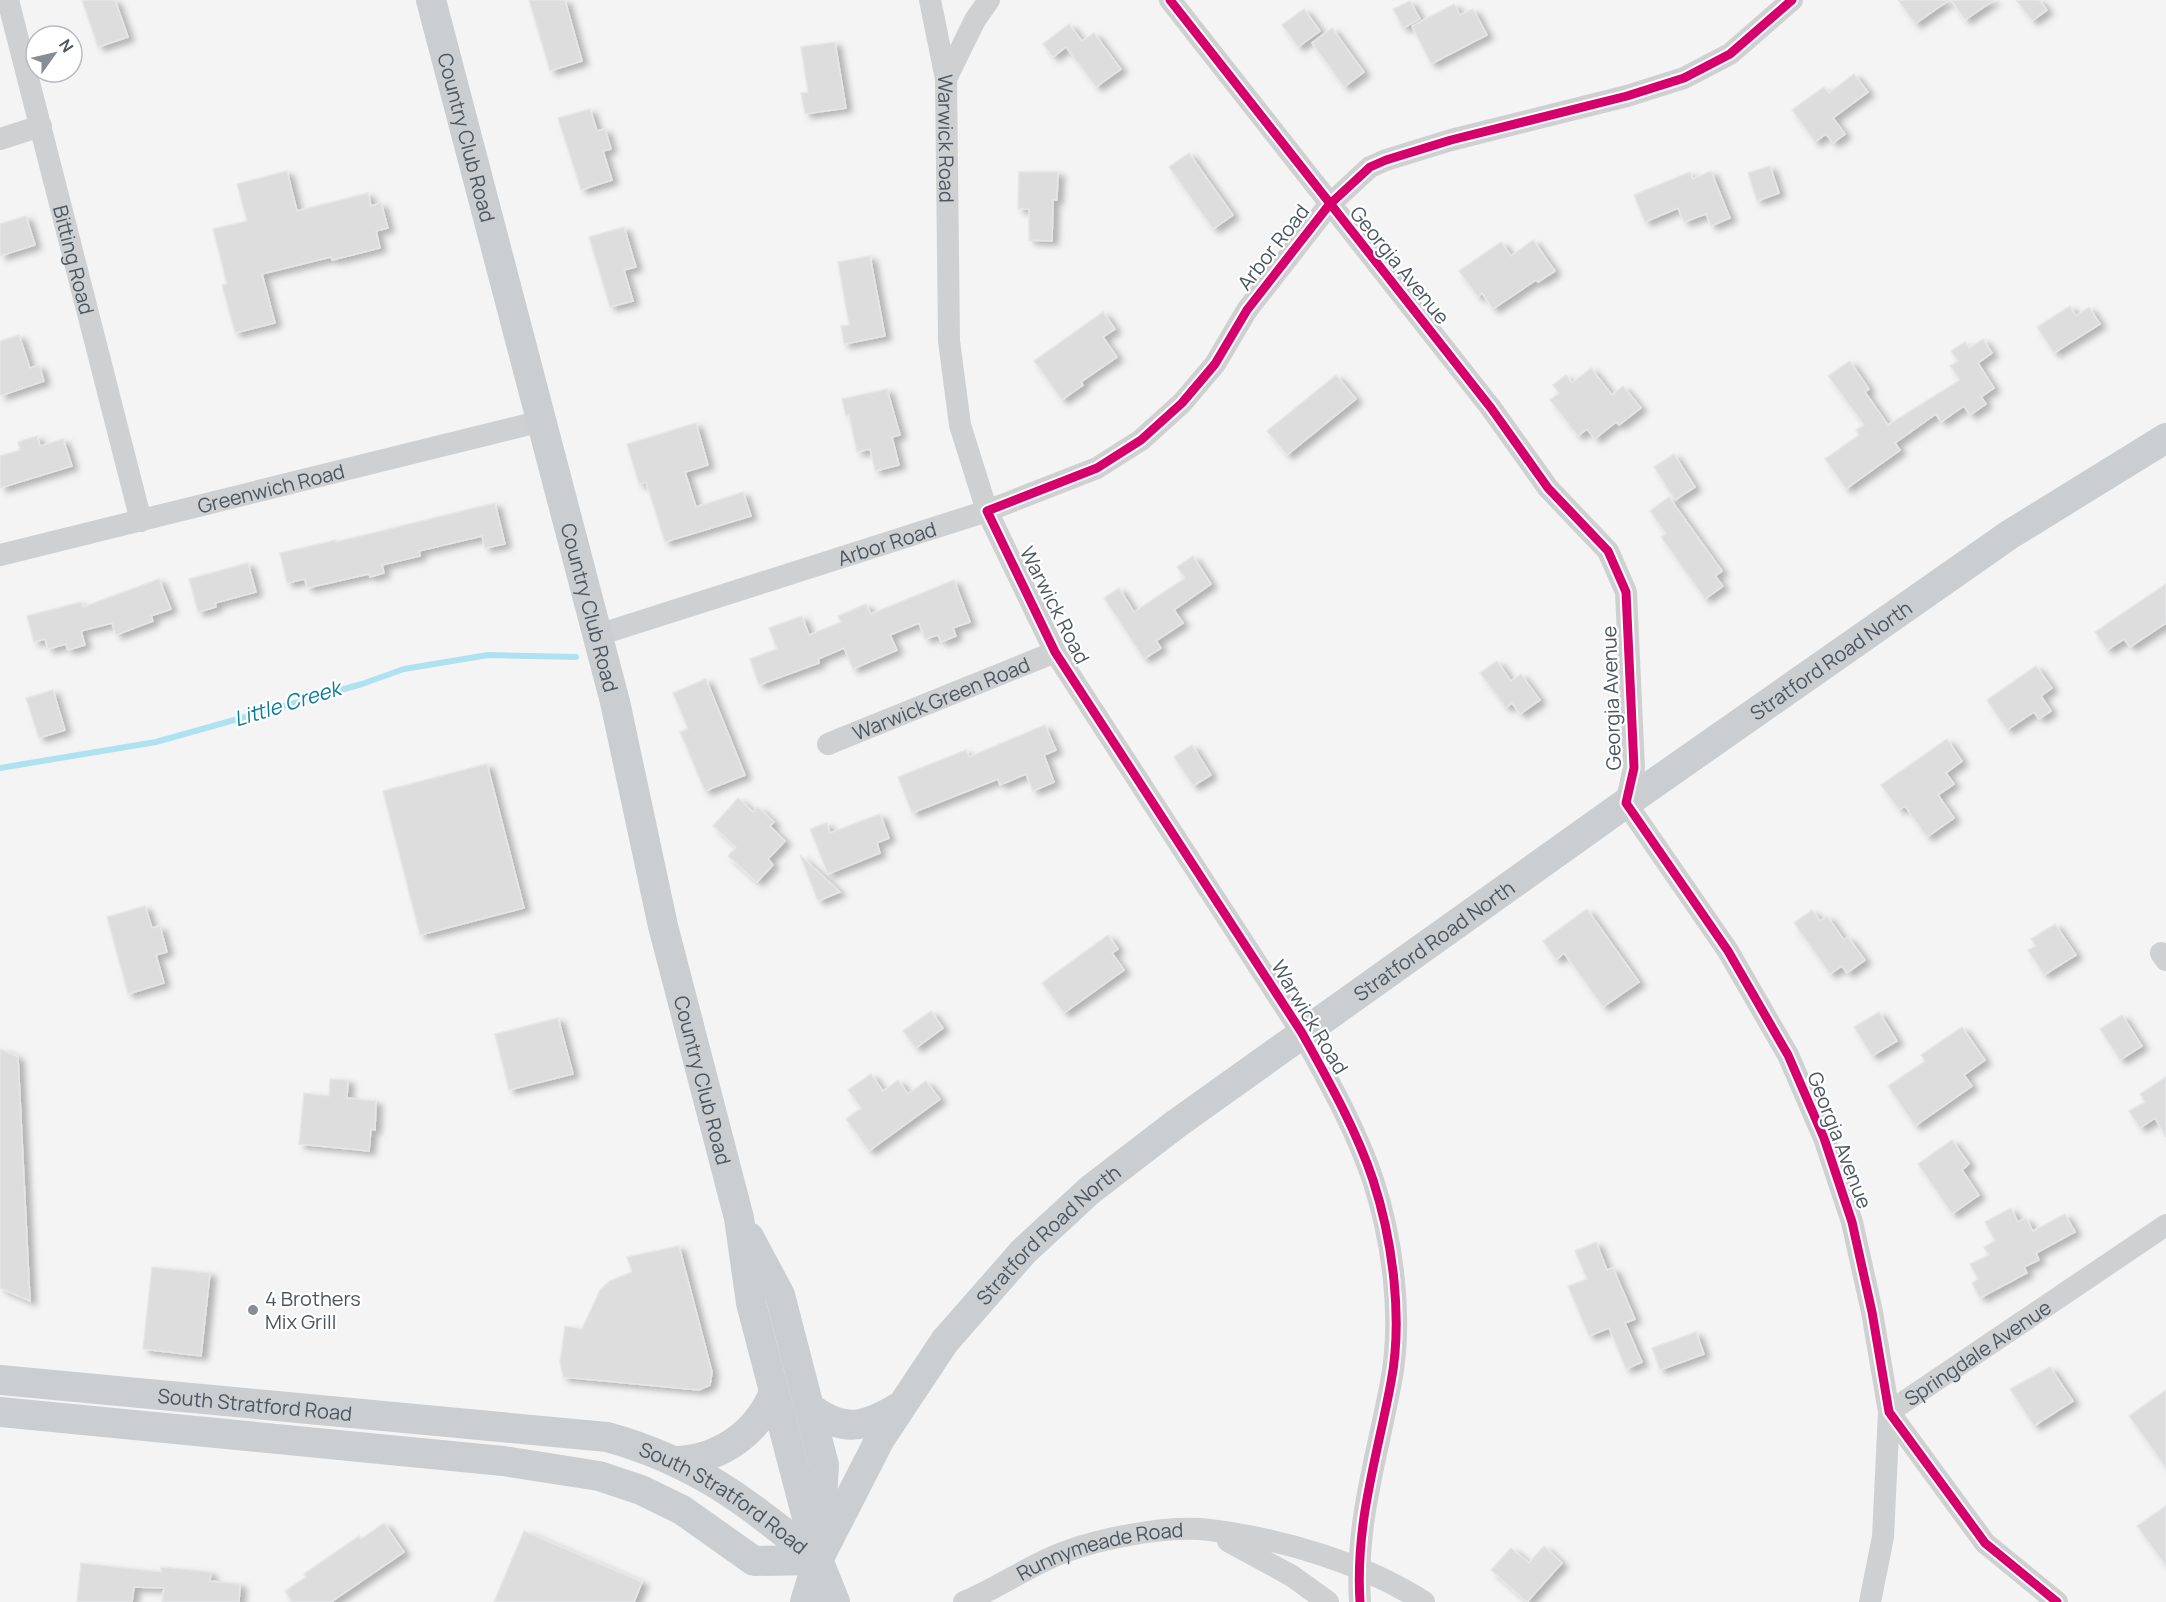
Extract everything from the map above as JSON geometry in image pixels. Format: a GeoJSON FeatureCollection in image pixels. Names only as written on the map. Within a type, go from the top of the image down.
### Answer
{"type":"FeatureCollection","features":[{"type":"Feature","properties":{"kind":"main road","name":"Country Club Road"},"geometry":{"type":"LineString","coordinates":[[431,0],[615,702],[663,926],[739,1218],[751,1303],[818,1560]]}},
{"type":"Feature","properties":{"kind":"main road","name":"Stratford Road North"},"geometry":{"type":"LineString","coordinates":[[818,1560],[899,1407],[945,1341],[971,1309],[1056,1220],[1148,1145],[1626,802],[2014,532],[2166,438]]}},
{"type":"Feature","properties":{"kind":"main road","name":"Country Club Road"},"geometry":{"type":"LineString","coordinates":[[739,1218],[780,1295],[824,1465],[818,1560]]}},
{"type":"Feature","properties":{"kind":"main road","name":"South Stratford Road"},"geometry":{"type":"LineString","coordinates":[[0,1380],[582,1433],[632,1444],[679,1461],[724,1487],[818,1560]]}},
{"type":"Feature","properties":{"kind":"main road"},"geometry":{"type":"LineString","coordinates":[[56,1385],[56,1418]]}},
{"type":"Feature","properties":{"kind":"main road"},"geometry":{"type":"LineString","coordinates":[[679,1461],[710,1457],[729,1445],[760,1420],[774,1392]]}},
{"type":"Feature","properties":{"kind":"main road"},"geometry":{"type":"LineString","coordinates":[[287,1440],[291,1406]]}},
{"type":"Feature","properties":{"kind":"main road"},"geometry":{"type":"LineString","coordinates":[[809,1407],[833,1422],[848,1425],[878,1420],[899,1407]]}},
{"type":"Feature","properties":{"kind":"main road","name":"South Stratford Road"},"geometry":{"type":"LineString","coordinates":[[0,1412],[522,1464],[599,1476],[662,1499],[701,1522],[753,1561],[818,1560]]}},
{"type":"Feature","properties":{"kind":"main road"},"geometry":{"type":"LineString","coordinates":[[785,1602],[818,1560]]}},
{"type":"Feature","properties":{"kind":"main road"},"geometry":{"type":"LineString","coordinates":[[805,1602],[818,1560]]}},
{"type":"Feature","properties":{"kind":"main road"},"geometry":{"type":"LineString","coordinates":[[818,1560],[835,1602]]}},
{"type":"Feature","properties":{"kind":"street","name":"Bitting Road"},"geometry":{"type":"LineString","coordinates":[[8,0],[141,521]]}},
{"type":"Feature","properties":{"kind":"street","name":"Warwick Road"},"geometry":{"type":"LineString","coordinates":[[930,0],[946,79],[949,341],[960,425],[987,511],[1054,652],[1302,1033],[1337,1096],[1373,1181],[1392,1266],[1396,1328],[1391,1381],[1368,1484],[1358,1567],[1360,1602]]}},
{"type":"Feature","properties":{"kind":"street"},"geometry":{"type":"LineString","coordinates":[[946,79],[975,20],[989,0]]}},
{"type":"Feature","properties":{"kind":"street","name":"Georgia Avenue"},"geometry":{"type":"LineString","coordinates":[[1170,0],[1491,408],[1548,488],[1608,551],[1626,592],[1634,768],[1626,802],[1728,951],[1788,1055],[1824,1138],[1852,1222],[1872,1312],[1889,1412],[1985,1543],[2057,1602]]}},
{"type":"Feature","properties":{"kind":"street","name":"Arbor Road"},"geometry":{"type":"LineString","coordinates":[[598,635],[987,511],[1097,468],[1141,440],[1182,403],[1215,364],[1247,310],[1329,205],[1370,167],[1459,138],[1627,96],[1708,68],[1758,33],[1792,0]]}},
{"type":"Feature","properties":{"kind":"street"},"geometry":{"type":"LineString","coordinates":[[0,139],[41,126]]}},
{"type":"Feature","properties":{"kind":"street","name":"Greenwich Road"},"geometry":{"type":"LineString","coordinates":[[0,555],[542,421]]}},
{"type":"Feature","properties":{"kind":"street","name":"Warwick Green Road"},"geometry":{"type":"LineString","coordinates":[[828,744],[1054,652]]}},
{"type":"Feature","properties":{"kind":"street","name":"Springdale Avenue"},"geometry":{"type":"LineString","coordinates":[[1870,1602],[1883,1537],[1889,1412],[2166,1225]]}},
{"type":"Feature","properties":{"kind":"street","name":"Runnymeade Road"},"geometry":{"type":"LineString","coordinates":[[1209,1530],[1292,1576],[1328,1602]]}},
{"type":"Feature","properties":{"kind":"street","name":"Runnymeade Road"},"geometry":{"type":"LineString","coordinates":[[964,1602],[1062,1553],[1115,1539],[1164,1531],[1209,1530],[1298,1548],[1358,1567],[1424,1602]]}},
{"type":"Feature","properties":{"kind":"building"},"geometry":{"type":"Polygon","coordinates":[[[82,0],[115,0],[128,37],[98,47],[82,0]]]}},
{"type":"Feature","properties":{"kind":"building"},"geometry":{"type":"Polygon","coordinates":[[[529,0],[565,0],[582,61],[550,71],[529,0]]]}},
{"type":"Feature","properties":{"kind":"building"},"geometry":{"type":"Polygon","coordinates":[[[1898,0],[1949,0],[1915,24],[1898,0]]]}},
{"type":"Feature","properties":{"kind":"building"},"geometry":{"type":"Polygon","coordinates":[[[1951,0],[1994,0],[1965,20],[1951,0]]]}},
{"type":"Feature","properties":{"kind":"building"},"geometry":{"type":"Polygon","coordinates":[[[2016,0],[2039,0],[2047,10],[2032,21],[2016,0]]]}},
{"type":"Feature","properties":{"kind":"building"},"geometry":{"type":"Polygon","coordinates":[[[1410,1],[1420,19],[1403,28],[1393,9],[1410,1]]]}},
{"type":"Feature","properties":{"kind":"building"},"geometry":{"type":"Polygon","coordinates":[[[1454,4],[1460,15],[1473,9],[1487,35],[1431,64],[1412,26],[1454,4]]]}},
{"type":"Feature","properties":{"kind":"building"},"geometry":{"type":"Polygon","coordinates":[[[1304,9],[1320,31],[1298,47],[1282,25],[1304,9]]]}},
{"type":"Feature","properties":{"kind":"building"},"geometry":{"type":"Polygon","coordinates":[[[1069,24],[1082,41],[1094,33],[1121,69],[1096,87],[1066,47],[1053,57],[1043,44],[1069,24]]]}},
{"type":"Feature","properties":{"kind":"building"},"geometry":{"type":"Polygon","coordinates":[[[1332,28],[1364,72],[1344,87],[1312,43],[1332,28]]]}},
{"type":"Feature","properties":{"kind":"building"},"geometry":{"type":"Polygon","coordinates":[[[835,42],[846,108],[805,114],[801,93],[808,92],[801,47],[835,42]]]}},
{"type":"Feature","properties":{"kind":"building"},"geometry":{"type":"Polygon","coordinates":[[[1854,74],[1868,92],[1833,118],[1845,134],[1833,143],[1826,134],[1815,142],[1792,110],[1824,87],[1829,93],[1854,74]]]}},
{"type":"Feature","properties":{"kind":"building"},"geometry":{"type":"Polygon","coordinates":[[[590,109],[597,131],[605,129],[611,149],[603,151],[612,180],[581,190],[558,118],[590,109]]]}},
{"type":"Feature","properties":{"kind":"building"},"geometry":{"type":"Polygon","coordinates":[[[1189,153],[1233,215],[1213,229],[1169,167],[1189,153]]]}},
{"type":"Feature","properties":{"kind":"building"},"geometry":{"type":"Polygon","coordinates":[[[1770,166],[1779,193],[1757,201],[1748,173],[1770,166]]]}},
{"type":"Feature","properties":{"kind":"building"},"geometry":{"type":"Polygon","coordinates":[[[287,171],[297,211],[368,193],[371,206],[381,203],[388,228],[376,231],[380,248],[262,274],[275,323],[235,333],[222,285],[227,284],[213,229],[247,221],[237,184],[287,171]]]}},
{"type":"Feature","properties":{"kind":"building"},"geometry":{"type":"Polygon","coordinates":[[[1711,171],[1730,218],[1711,226],[1706,214],[1684,222],[1678,208],[1645,222],[1634,195],[1690,172],[1693,179],[1711,171]]]}},
{"type":"Feature","properties":{"kind":"building"},"geometry":{"type":"Polygon","coordinates":[[[1019,172],[1058,172],[1057,200],[1053,200],[1052,241],[1029,240],[1029,209],[1018,209],[1019,172]]]}},
{"type":"Feature","properties":{"kind":"building"},"geometry":{"type":"Polygon","coordinates":[[[26,216],[35,245],[0,256],[0,224],[26,216]]]}},
{"type":"Feature","properties":{"kind":"building"},"geometry":{"type":"Polygon","coordinates":[[[624,227],[636,267],[624,270],[633,301],[610,307],[589,237],[624,227]]]}},
{"type":"Feature","properties":{"kind":"building"},"geometry":{"type":"Polygon","coordinates":[[[1533,240],[1555,271],[1538,282],[1536,280],[1493,309],[1482,293],[1478,297],[1459,271],[1501,242],[1511,256],[1533,240]]]}},
{"type":"Feature","properties":{"kind":"building"},"geometry":{"type":"Polygon","coordinates":[[[870,256],[885,336],[844,344],[841,326],[849,325],[838,262],[870,256]]]}},
{"type":"Feature","properties":{"kind":"building"},"geometry":{"type":"Polygon","coordinates":[[[2070,306],[2076,316],[2089,307],[2100,324],[2054,353],[2037,327],[2070,306]]]}},
{"type":"Feature","properties":{"kind":"building"},"geometry":{"type":"Polygon","coordinates":[[[1103,312],[1115,329],[1103,337],[1117,357],[1081,382],[1083,385],[1062,400],[1034,361],[1103,312]]]}},
{"type":"Feature","properties":{"kind":"building"},"geometry":{"type":"Polygon","coordinates":[[[19,335],[30,368],[39,365],[44,381],[0,396],[0,341],[19,335]]]}},
{"type":"Feature","properties":{"kind":"building"},"geometry":{"type":"Polygon","coordinates":[[[1983,339],[1992,353],[1978,363],[1994,388],[1981,397],[1986,404],[1970,415],[1964,406],[1941,422],[1936,414],[1895,443],[1900,450],[1846,489],[1825,459],[1859,435],[1856,430],[1864,425],[1828,376],[1850,361],[1869,389],[1865,392],[1888,425],[1960,380],[1950,366],[1958,361],[1951,351],[1965,342],[1969,348],[1983,339]]]}},
{"type":"Feature","properties":{"kind":"building"},"geometry":{"type":"Polygon","coordinates":[[[1591,368],[1612,395],[1623,386],[1641,408],[1619,425],[1616,422],[1595,439],[1587,429],[1578,436],[1550,400],[1559,393],[1553,385],[1566,375],[1572,383],[1591,368]]]}},
{"type":"Feature","properties":{"kind":"building"},"geometry":{"type":"Polygon","coordinates":[[[1336,375],[1356,399],[1287,455],[1267,431],[1336,375]]]}},
{"type":"Feature","properties":{"kind":"building"},"geometry":{"type":"Polygon","coordinates":[[[887,389],[900,435],[892,437],[899,465],[875,471],[870,449],[857,452],[849,415],[846,416],[842,399],[887,389]]]}},
{"type":"Feature","properties":{"kind":"building"},"geometry":{"type":"Polygon","coordinates":[[[696,423],[708,465],[685,472],[696,507],[743,492],[751,516],[665,542],[646,482],[639,484],[627,444],[696,423]]]}},
{"type":"Feature","properties":{"kind":"building"},"geometry":{"type":"Polygon","coordinates":[[[37,436],[40,446],[63,439],[72,466],[0,488],[0,456],[20,450],[18,442],[37,436]]]}},
{"type":"Feature","properties":{"kind":"building"},"geometry":{"type":"Polygon","coordinates":[[[1674,454],[1695,487],[1675,500],[1654,467],[1674,454]]]}},
{"type":"Feature","properties":{"kind":"building"},"geometry":{"type":"Polygon","coordinates":[[[1669,497],[1722,571],[1715,576],[1723,586],[1705,599],[1661,537],[1666,534],[1650,511],[1669,497]]]}},
{"type":"Feature","properties":{"kind":"building"},"geometry":{"type":"Polygon","coordinates":[[[495,503],[505,544],[485,548],[482,536],[419,551],[420,556],[382,565],[384,573],[370,577],[369,574],[307,588],[305,579],[287,583],[280,553],[336,540],[336,542],[495,503]]]}},
{"type":"Feature","properties":{"kind":"building"},"geometry":{"type":"Polygon","coordinates":[[[1193,556],[1211,584],[1174,610],[1183,623],[1156,641],[1161,648],[1144,659],[1104,598],[1119,588],[1134,612],[1185,578],[1177,567],[1193,556]]]}},
{"type":"Feature","properties":{"kind":"building"},"geometry":{"type":"Polygon","coordinates":[[[248,563],[256,592],[215,603],[216,607],[198,612],[189,579],[248,563]]]}},
{"type":"Feature","properties":{"kind":"building"},"geometry":{"type":"Polygon","coordinates":[[[159,579],[171,609],[151,616],[153,621],[116,635],[112,623],[81,631],[85,645],[68,650],[66,644],[48,649],[45,639],[34,642],[27,616],[81,602],[83,607],[159,579]]]}},
{"type":"Feature","properties":{"kind":"building"},"geometry":{"type":"Polygon","coordinates":[[[954,580],[970,622],[953,628],[956,636],[941,642],[938,635],[925,639],[919,623],[890,635],[897,650],[853,669],[844,648],[818,659],[819,663],[759,685],[750,659],[777,649],[769,628],[802,616],[809,635],[841,622],[838,616],[866,604],[871,614],[954,580]]]}},
{"type":"Feature","properties":{"kind":"building"},"geometry":{"type":"Polygon","coordinates":[[[2166,584],[2166,623],[2130,647],[2124,639],[2107,650],[2095,632],[2166,584]]]}},
{"type":"Feature","properties":{"kind":"building"},"geometry":{"type":"Polygon","coordinates":[[[1497,661],[1511,681],[1521,674],[1540,700],[1520,714],[1512,703],[1506,708],[1480,673],[1497,661]]]}},
{"type":"Feature","properties":{"kind":"building"},"geometry":{"type":"Polygon","coordinates":[[[2036,666],[2052,688],[2041,696],[2051,711],[2039,719],[2034,712],[2007,730],[1987,700],[2036,666]]]}},
{"type":"Feature","properties":{"kind":"building"},"geometry":{"type":"Polygon","coordinates":[[[706,679],[745,775],[705,791],[680,732],[688,729],[673,693],[706,679]]]}},
{"type":"Feature","properties":{"kind":"building"},"geometry":{"type":"Polygon","coordinates":[[[53,690],[65,730],[39,738],[26,698],[53,690]]]}},
{"type":"Feature","properties":{"kind":"building"},"geometry":{"type":"Polygon","coordinates":[[[1045,725],[1056,750],[1044,755],[1054,782],[1033,791],[1026,774],[1000,785],[998,779],[912,813],[898,777],[966,750],[969,757],[1045,725]]]}},
{"type":"Feature","properties":{"kind":"building"},"geometry":{"type":"Polygon","coordinates":[[[1947,739],[1962,761],[1946,773],[1954,784],[1938,795],[1954,818],[1927,837],[1905,806],[1899,810],[1881,785],[1947,739]]]}},
{"type":"Feature","properties":{"kind":"building"},"geometry":{"type":"Polygon","coordinates":[[[1192,745],[1211,775],[1193,786],[1174,757],[1192,745]]]}},
{"type":"Feature","properties":{"kind":"building"},"geometry":{"type":"Polygon","coordinates":[[[487,764],[524,908],[420,935],[383,791],[487,764]]]}},
{"type":"Feature","properties":{"kind":"building"},"geometry":{"type":"Polygon","coordinates":[[[738,798],[753,812],[758,807],[774,822],[770,826],[785,841],[768,859],[773,865],[757,882],[728,856],[736,847],[713,826],[738,798]]]}},
{"type":"Feature","properties":{"kind":"building"},"geometry":{"type":"Polygon","coordinates":[[[880,814],[889,838],[877,843],[880,853],[828,874],[810,829],[827,823],[830,833],[880,814]]]}},
{"type":"Feature","properties":{"kind":"building"},"geometry":{"type":"Polygon","coordinates":[[[800,855],[840,892],[818,901],[800,855]]]}},
{"type":"Feature","properties":{"kind":"building"},"geometry":{"type":"Polygon","coordinates":[[[145,906],[152,928],[160,926],[167,952],[156,955],[164,983],[128,994],[107,917],[145,906]]]}},
{"type":"Feature","properties":{"kind":"building"},"geometry":{"type":"Polygon","coordinates":[[[1587,909],[1639,982],[1603,1007],[1564,953],[1556,960],[1543,941],[1587,909]]]}},
{"type":"Feature","properties":{"kind":"building"},"geometry":{"type":"Polygon","coordinates":[[[1812,910],[1820,921],[1827,916],[1844,940],[1848,937],[1865,960],[1847,973],[1842,966],[1830,974],[1794,923],[1812,910]]]}},
{"type":"Feature","properties":{"kind":"building"},"geometry":{"type":"Polygon","coordinates":[[[2055,924],[2076,955],[2044,975],[2028,950],[2036,946],[2031,939],[2055,924]]]}},
{"type":"Feature","properties":{"kind":"building"},"geometry":{"type":"Polygon","coordinates":[[[1108,935],[1118,949],[1112,953],[1124,970],[1064,1013],[1042,983],[1108,935]]]}},
{"type":"Feature","properties":{"kind":"building"},"geometry":{"type":"Polygon","coordinates":[[[931,1011],[943,1028],[916,1048],[903,1031],[931,1011]]]}},
{"type":"Feature","properties":{"kind":"building"},"geometry":{"type":"Polygon","coordinates":[[[1879,1012],[1897,1041],[1872,1056],[1854,1027],[1879,1012]]]}},
{"type":"Feature","properties":{"kind":"building"},"geometry":{"type":"Polygon","coordinates":[[[2122,1015],[2142,1046],[2120,1060],[2100,1029],[2122,1015]]]}},
{"type":"Feature","properties":{"kind":"building"},"geometry":{"type":"Polygon","coordinates":[[[558,1018],[573,1074],[509,1090],[495,1034],[558,1018]]]}},
{"type":"Feature","properties":{"kind":"building"},"geometry":{"type":"Polygon","coordinates":[[[1962,1027],[1985,1060],[1964,1075],[1972,1086],[1915,1126],[1888,1086],[1925,1061],[1921,1055],[1962,1027]]]}},
{"type":"Feature","properties":{"kind":"building"},"geometry":{"type":"Polygon","coordinates":[[[0,1049],[18,1057],[30,1301],[0,1288],[0,1049]]]}},
{"type":"Feature","properties":{"kind":"building"},"geometry":{"type":"Polygon","coordinates":[[[871,1074],[883,1091],[898,1080],[908,1094],[926,1081],[940,1099],[869,1151],[846,1119],[861,1108],[848,1090],[871,1074]]]}},
{"type":"Feature","properties":{"kind":"building"},"geometry":{"type":"Polygon","coordinates":[[[2166,1077],[2166,1137],[2155,1118],[2140,1128],[2129,1111],[2145,1102],[2140,1094],[2166,1077]]]}},
{"type":"Feature","properties":{"kind":"building"},"geometry":{"type":"Polygon","coordinates":[[[330,1079],[348,1080],[347,1098],[376,1101],[375,1130],[371,1129],[369,1151],[299,1144],[304,1093],[329,1096],[330,1079]]]}},
{"type":"Feature","properties":{"kind":"building"},"geometry":{"type":"Polygon","coordinates":[[[1952,1140],[1969,1164],[1962,1170],[1979,1195],[1952,1214],[1918,1164],[1952,1140]]]}},
{"type":"Feature","properties":{"kind":"building"},"geometry":{"type":"Polygon","coordinates":[[[2011,1208],[2018,1222],[2026,1218],[2033,1231],[2065,1214],[2075,1232],[2036,1253],[2039,1260],[2024,1267],[2027,1273],[1980,1298],[1972,1283],[1978,1279],[1970,1264],[1989,1255],[1984,1247],[1995,1241],[1985,1222],[2011,1208]]]}},
{"type":"Feature","properties":{"kind":"building"},"geometry":{"type":"Polygon","coordinates":[[[1596,1242],[1607,1270],[1613,1268],[1635,1319],[1625,1323],[1642,1362],[1626,1369],[1609,1328],[1589,1336],[1568,1286],[1587,1279],[1575,1251],[1596,1242]]]}},
{"type":"Feature","properties":{"kind":"building"},"geometry":{"type":"Polygon","coordinates":[[[679,1246],[712,1372],[710,1385],[699,1390],[563,1377],[560,1362],[565,1326],[582,1329],[600,1290],[610,1281],[632,1272],[627,1257],[679,1246]]]}},
{"type":"Feature","properties":{"kind":"building"},"geometry":{"type":"Polygon","coordinates":[[[152,1267],[210,1273],[201,1356],[143,1349],[152,1267]]]}},
{"type":"Feature","properties":{"kind":"building"},"geometry":{"type":"Polygon","coordinates":[[[1696,1332],[1704,1354],[1660,1370],[1652,1348],[1696,1332]]]}},
{"type":"Feature","properties":{"kind":"building"},"geometry":{"type":"Polygon","coordinates":[[[2050,1367],[2073,1401],[2034,1426],[2010,1389],[2050,1367]]]}},
{"type":"Feature","properties":{"kind":"building"},"geometry":{"type":"Polygon","coordinates":[[[2166,1390],[2166,1468],[2129,1416],[2166,1390]]]}},
{"type":"Feature","properties":{"kind":"building"},"geometry":{"type":"Polygon","coordinates":[[[2166,1506],[2166,1566],[2137,1526],[2166,1506]]]}},
{"type":"Feature","properties":{"kind":"building"},"geometry":{"type":"Polygon","coordinates":[[[384,1523],[404,1552],[331,1602],[292,1602],[285,1591],[306,1577],[304,1574],[359,1536],[361,1539],[384,1523]]]}},
{"type":"Feature","properties":{"kind":"building"},"geometry":{"type":"Polygon","coordinates":[[[524,1531],[642,1582],[634,1602],[494,1602],[524,1531]]]}},
{"type":"Feature","properties":{"kind":"building"},"geometry":{"type":"Polygon","coordinates":[[[1544,1546],[1562,1563],[1527,1602],[1491,1570],[1511,1548],[1529,1563],[1544,1546]]]}},
{"type":"Feature","properties":{"kind":"building"},"geometry":{"type":"Polygon","coordinates":[[[81,1563],[161,1572],[161,1567],[211,1572],[210,1581],[240,1584],[239,1602],[162,1602],[164,1588],[134,1587],[132,1602],[77,1602],[81,1563]]]}},
{"type":"Feature","properties":{"kind":"waterway","name":"Little Creek"},"geometry":{"type":"LineString","coordinates":[[0,768],[156,742],[362,684],[404,669],[488,655],[576,657]]}},
{"type":"Feature","properties":{"kind":"cycle path"},"geometry":{"type":"LineString","coordinates":[[1170,0],[1491,408],[1548,488],[1608,551],[1626,592],[1634,768],[1626,803],[1728,951],[1788,1055],[1824,1138],[1852,1222],[1872,1312],[1889,1412],[1985,1543],[2057,1602]]}},
{"type":"Feature","properties":{"kind":"cycle path"},"geometry":{"type":"LineString","coordinates":[[1360,1602],[1359,1573],[1364,1518],[1391,1382],[1396,1333],[1391,1254],[1373,1180],[1350,1123],[1302,1033],[1055,652],[987,511],[1097,468],[1141,440],[1182,403],[1215,364],[1247,310],[1329,205],[1370,167],[1451,140],[1627,96],[1684,78],[1730,54],[1792,0]]}},
{"type":"Feature","properties":{"kind":"place","name":"4 Brothers Mix Grill"},"geometry":{"type":"Point","coordinates":[253,1310]}}]}
